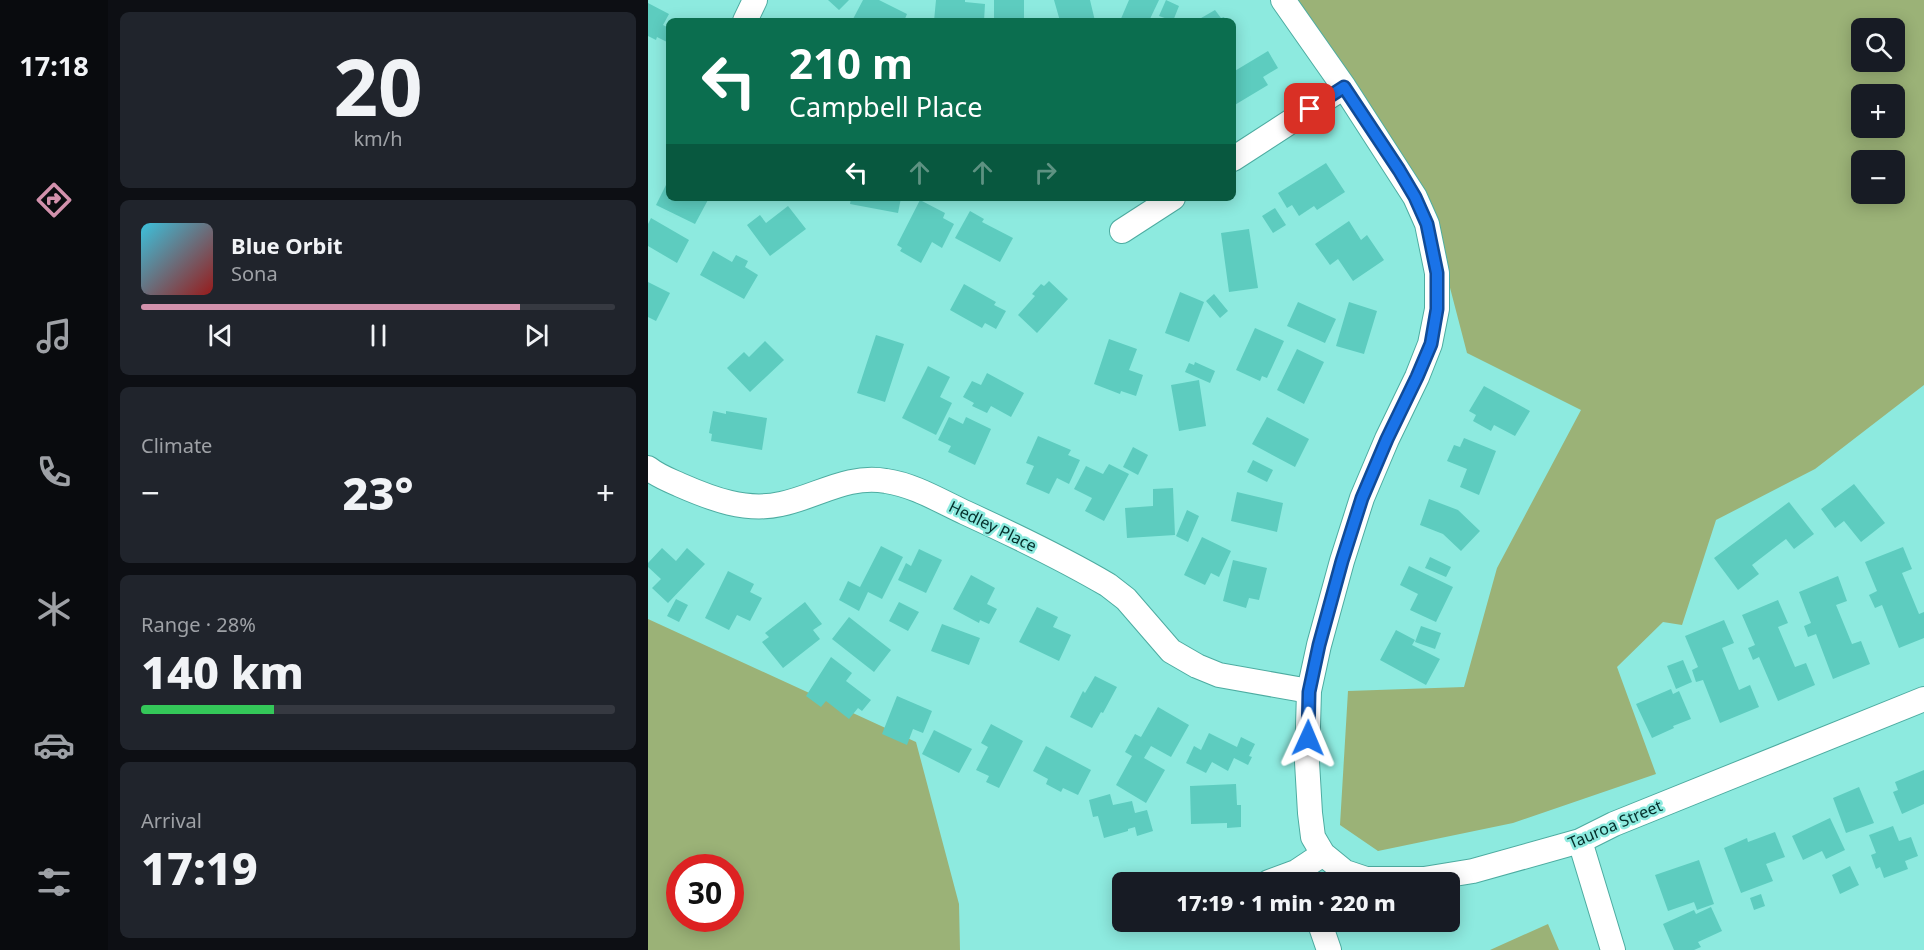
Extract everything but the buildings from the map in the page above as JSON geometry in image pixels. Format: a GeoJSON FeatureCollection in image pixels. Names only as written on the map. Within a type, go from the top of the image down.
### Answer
{"type":"FeatureCollection","features":[{"type":"Feature","properties":{"kind":"street"},"geometry":{"type":"LineString","coordinates":[[746,18],[755,0]]}},
{"type":"Feature","properties":{"kind":"street"},"geometry":{"type":"LineString","coordinates":[[1283,0],[1344,87],[1415,197],[1427,224],[1437,273],[1437,309],[1431,344],[1362,498],[1324,624],[1309,692],[1307,762],[1313,837],[1323,854],[1303,872]]}},
{"type":"Feature","properties":{"kind":"street"},"geometry":{"type":"LineString","coordinates":[[1236,157],[1344,87]]}},
{"type":"Feature","properties":{"kind":"street"},"geometry":{"type":"LineString","coordinates":[[1122,231],[1168,201]]}},
{"type":"Feature","properties":{"kind":"street","name":"Hedley Place"},"geometry":{"type":"LineString","coordinates":[[648,468],[655,474],[710,498],[728,504],[757,506],[781,504],[854,481],[883,480],[906,485],[1008,533],[1108,585],[1126,599],[1171,651],[1197,666],[1218,675],[1309,692]]}},
{"type":"Feature","properties":{"kind":"street","name":"Tauroa Street"},"geometry":{"type":"LineString","coordinates":[[1323,854],[1345,872],[1366,879],[1424,879],[1473,872],[1580,841],[1614,824],[1924,699]]}},
{"type":"Feature","properties":{"kind":"street"},"geometry":{"type":"LineString","coordinates":[[1580,841],[1613,950]]}},
{"type":"Feature","properties":{"kind":"street"},"geometry":{"type":"LineString","coordinates":[[1323,932],[1329,950]]}},
{"type":"Feature","properties":{"kind":"green space"},"geometry":{"type":"Polygon","coordinates":[[[1286,0],[1924,0],[1924,385],[1815,469],[1716,520],[1682,625],[1663,622],[1617,667],[1656,774],[1513,823],[1378,851],[1340,825],[1348,691],[1464,687],[1497,568],[1581,410],[1467,353],[1429,207],[1286,0]]]}},
{"type":"Feature","properties":{"kind":"green space"},"geometry":{"type":"Polygon","coordinates":[[[648,619],[916,742],[959,904],[960,950],[648,950],[648,619]]]}},
{"type":"Feature","properties":{"kind":"green space"},"geometry":{"type":"Polygon","coordinates":[[[1548,924],[1559,950],[1490,950],[1548,924]]]}},
{"type":"Feature","properties":{"kind":"route"},"geometry":{"type":"LineString","coordinates":[[1308,738],[1309,692],[1342,561],[1362,498],[1431,344],[1437,309],[1437,273],[1427,224],[1399,170],[1344,87],[1310,109]]}}]}
